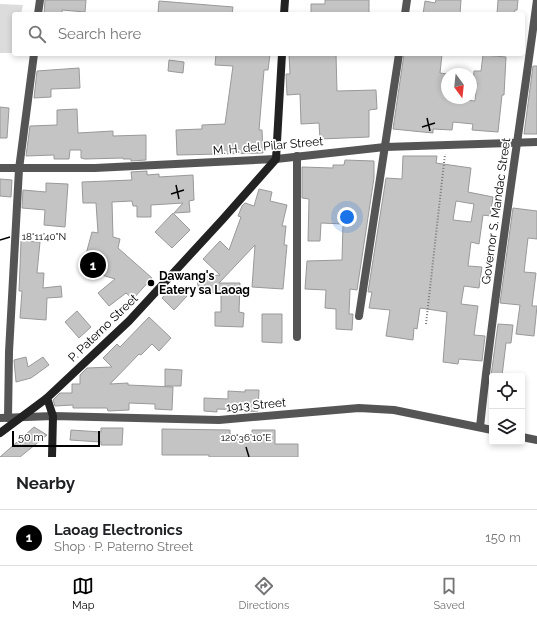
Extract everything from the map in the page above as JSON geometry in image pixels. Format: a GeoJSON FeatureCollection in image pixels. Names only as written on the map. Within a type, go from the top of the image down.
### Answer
{"type":"FeatureCollection","features":[{"type":"Feature","properties":{"kind":"main road"},"geometry":{"type":"LineString","coordinates":[[284,0],[284,12]]}},
{"type":"Feature","properties":{"kind":"main road"},"geometry":{"type":"LineString","coordinates":[[276,159],[282,56]]}},
{"type":"Feature","properties":{"kind":"main road","name":"P. Paterno Street"},"geometry":{"type":"LineString","coordinates":[[0,433],[19,417],[47,398],[152,297],[276,159]]}},
{"type":"Feature","properties":{"kind":"main road"},"geometry":{"type":"LineString","coordinates":[[47,398],[53,416],[52,457]]}},
{"type":"Feature","properties":{"kind":"street"},"geometry":{"type":"LineString","coordinates":[[38,12],[40,0]]}},
{"type":"Feature","properties":{"kind":"street"},"geometry":{"type":"LineString","coordinates":[[404,12],[407,0]]}},
{"type":"Feature","properties":{"kind":"street","name":"Governor S. Mandac Street"},"geometry":{"type":"LineString","coordinates":[[480,426],[490,334],[537,0]]}},
{"type":"Feature","properties":{"kind":"street"},"geometry":{"type":"LineString","coordinates":[[4,418],[9,352],[18,169],[34,56]]}},
{"type":"Feature","properties":{"kind":"street"},"geometry":{"type":"LineString","coordinates":[[359,316],[399,56]]}},
{"type":"Feature","properties":{"kind":"street","name":"M. H. del Pilar Street"},"geometry":{"type":"LineString","coordinates":[[0,168],[18,169],[154,166],[276,159],[385,147],[537,142]]}},
{"type":"Feature","properties":{"kind":"street"},"geometry":{"type":"LineString","coordinates":[[297,156],[297,337]]}},
{"type":"Feature","properties":{"kind":"street","name":"1913 Street"},"geometry":{"type":"LineString","coordinates":[[4,418],[53,416],[219,420],[359,408],[394,410],[489,429]]}},
{"type":"Feature","properties":{"kind":"street"},"geometry":{"type":"LineString","coordinates":[[525,438],[537,440]]}},
{"type":"Feature","properties":{"kind":"path"},"geometry":{"type":"LineString","coordinates":[[426,324],[446,145]]}},
{"type":"Feature","properties":{"kind":"shaded area"},"geometry":{"type":"Polygon","coordinates":[[[0,4],[23,5],[21,12],[12,12],[12,53],[0,53],[0,4]]]}},
{"type":"Feature","properties":{"kind":"building"},"geometry":{"type":"Polygon","coordinates":[[[45,0],[86,0],[85,12],[62,10],[62,12],[44,12],[45,0]]]}},
{"type":"Feature","properties":{"kind":"building"},"geometry":{"type":"Polygon","coordinates":[[[325,0],[369,0],[369,12],[311,12],[311,4],[325,4],[325,0]]]}},
{"type":"Feature","properties":{"kind":"building"},"geometry":{"type":"Polygon","coordinates":[[[436,0],[461,0],[460,12],[423,12],[425,1],[435,3],[436,0]]]}},
{"type":"Feature","properties":{"kind":"building"},"geometry":{"type":"Polygon","coordinates":[[[498,0],[518,0],[517,10],[515,10],[514,12],[497,12],[498,0]]]}},
{"type":"Feature","properties":{"kind":"building"},"geometry":{"type":"Polygon","coordinates":[[[159,1],[233,7],[232,12],[158,12],[159,1]]]}},
{"type":"Feature","properties":{"kind":"building"},"geometry":{"type":"Polygon","coordinates":[[[216,56],[270,56],[268,70],[264,70],[259,130],[262,130],[263,153],[177,155],[176,130],[202,129],[202,125],[225,124],[233,66],[215,65],[216,56]]]}},
{"type":"Feature","properties":{"kind":"building"},"geometry":{"type":"Polygon","coordinates":[[[289,56],[336,56],[337,91],[376,90],[377,109],[369,110],[369,137],[320,139],[319,123],[301,124],[300,94],[287,95],[286,74],[290,74],[289,56]]]}},
{"type":"Feature","properties":{"kind":"building"},"geometry":{"type":"Polygon","coordinates":[[[404,56],[442,56],[440,73],[441,104],[477,104],[477,71],[481,71],[483,56],[506,57],[504,95],[502,95],[498,132],[472,130],[473,124],[453,122],[452,130],[433,129],[433,133],[393,129],[404,56]]]}},
{"type":"Feature","properties":{"kind":"building"},"geometry":{"type":"Polygon","coordinates":[[[169,60],[184,62],[183,73],[168,71],[169,60]]]}},
{"type":"Feature","properties":{"kind":"building"},"geometry":{"type":"Polygon","coordinates":[[[533,66],[537,66],[537,134],[524,134],[533,66]]]}},
{"type":"Feature","properties":{"kind":"building"},"geometry":{"type":"Polygon","coordinates":[[[79,68],[80,88],[51,89],[51,97],[34,98],[37,71],[79,68]]]}},
{"type":"Feature","properties":{"kind":"building"},"geometry":{"type":"Polygon","coordinates":[[[0,107],[9,108],[7,138],[0,138],[0,107]]]}},
{"type":"Feature","properties":{"kind":"building"},"geometry":{"type":"Polygon","coordinates":[[[77,109],[78,133],[113,131],[113,136],[146,135],[146,160],[131,161],[131,159],[123,158],[85,159],[81,158],[81,150],[70,150],[69,159],[54,159],[54,155],[26,156],[30,126],[57,125],[57,110],[77,109]]]}},
{"type":"Feature","properties":{"kind":"building"},"geometry":{"type":"Polygon","coordinates":[[[403,156],[437,156],[436,163],[471,168],[468,192],[493,197],[490,216],[483,215],[479,244],[471,242],[468,266],[482,267],[479,288],[464,286],[461,304],[478,306],[474,335],[485,336],[482,361],[459,359],[458,364],[443,362],[447,312],[420,308],[417,329],[414,328],[413,340],[386,336],[390,310],[369,308],[372,292],[368,292],[386,178],[402,179],[403,156]],[[456,201],[453,220],[471,222],[474,204],[456,201]]]}},
{"type":"Feature","properties":{"kind":"building"},"geometry":{"type":"Polygon","coordinates":[[[345,160],[374,161],[374,178],[357,290],[350,289],[349,314],[353,314],[352,330],[336,329],[336,309],[325,308],[326,290],[305,289],[307,261],[342,260],[343,224],[321,223],[320,241],[308,241],[309,199],[302,198],[302,167],[333,168],[333,165],[344,165],[345,160]]]}},
{"type":"Feature","properties":{"kind":"building"},"geometry":{"type":"Polygon","coordinates":[[[147,171],[147,175],[159,174],[159,177],[193,175],[194,200],[189,201],[190,212],[174,213],[183,203],[151,205],[151,217],[137,217],[137,206],[133,206],[132,201],[112,202],[113,237],[120,239],[118,248],[152,278],[133,299],[126,293],[109,306],[98,293],[115,279],[82,269],[92,232],[98,233],[96,203],[83,203],[82,182],[132,180],[131,172],[147,171]]]}},
{"type":"Feature","properties":{"kind":"building"},"geometry":{"type":"Polygon","coordinates":[[[0,179],[12,180],[11,197],[0,196],[0,179]]]}},
{"type":"Feature","properties":{"kind":"building"},"geometry":{"type":"Polygon","coordinates":[[[46,183],[68,184],[65,227],[44,225],[45,210],[22,208],[23,190],[46,192],[46,183]]]}},
{"type":"Feature","properties":{"kind":"building"},"geometry":{"type":"Polygon","coordinates":[[[259,189],[272,192],[270,201],[287,205],[282,226],[286,226],[284,245],[287,245],[283,289],[252,287],[255,245],[219,283],[240,283],[239,312],[244,313],[243,327],[215,326],[215,312],[221,312],[221,292],[199,294],[197,277],[220,275],[203,259],[220,241],[229,250],[241,217],[238,216],[242,206],[245,203],[254,206],[259,189]]]}},
{"type":"Feature","properties":{"kind":"building"},"geometry":{"type":"Polygon","coordinates":[[[513,208],[537,211],[537,239],[528,238],[524,272],[536,273],[532,306],[537,306],[534,336],[516,334],[520,305],[500,303],[513,208]]]}},
{"type":"Feature","properties":{"kind":"building"},"geometry":{"type":"Polygon","coordinates":[[[173,213],[190,230],[172,248],[155,232],[173,213]]]}},
{"type":"Feature","properties":{"kind":"building"},"geometry":{"type":"Polygon","coordinates":[[[21,241],[40,242],[37,273],[44,273],[43,288],[61,286],[62,297],[47,298],[46,320],[20,318],[22,291],[19,291],[21,241]]]}},
{"type":"Feature","properties":{"kind":"building"},"geometry":{"type":"Polygon","coordinates":[[[175,284],[187,296],[174,310],[162,298],[175,284]]]}},
{"type":"Feature","properties":{"kind":"building"},"geometry":{"type":"Polygon","coordinates":[[[77,311],[91,327],[79,338],[65,322],[77,311]]]}},
{"type":"Feature","properties":{"kind":"building"},"geometry":{"type":"Polygon","coordinates":[[[262,314],[282,314],[282,343],[262,342],[262,314]]]}},
{"type":"Feature","properties":{"kind":"building"},"geometry":{"type":"Polygon","coordinates":[[[149,317],[171,338],[159,351],[152,344],[141,355],[139,354],[110,384],[128,383],[128,385],[173,387],[172,410],[155,409],[155,404],[129,403],[129,410],[108,411],[107,408],[73,408],[73,405],[55,406],[53,400],[60,393],[72,393],[72,384],[80,384],[80,375],[87,368],[112,367],[103,358],[117,344],[120,347],[149,317]]]}},
{"type":"Feature","properties":{"kind":"building"},"geometry":{"type":"Polygon","coordinates":[[[498,324],[513,325],[511,343],[506,343],[502,373],[491,373],[498,324]]]}},
{"type":"Feature","properties":{"kind":"building"},"geometry":{"type":"Polygon","coordinates":[[[26,357],[28,367],[43,357],[49,365],[31,378],[16,382],[14,360],[26,357]]]}},
{"type":"Feature","properties":{"kind":"building"},"geometry":{"type":"Polygon","coordinates":[[[165,369],[182,370],[181,386],[165,386],[165,369]]]}},
{"type":"Feature","properties":{"kind":"building"},"geometry":{"type":"Polygon","coordinates":[[[245,390],[259,390],[258,411],[244,412],[244,410],[217,409],[217,412],[204,411],[204,398],[228,399],[228,391],[245,392],[245,390]]]}},
{"type":"Feature","properties":{"kind":"building"},"geometry":{"type":"Polygon","coordinates":[[[34,427],[47,435],[20,457],[0,457],[34,427]]]}},
{"type":"Feature","properties":{"kind":"building"},"geometry":{"type":"Polygon","coordinates":[[[101,428],[123,428],[122,445],[101,445],[101,442],[70,440],[71,430],[101,432],[101,428]]]}},
{"type":"Feature","properties":{"kind":"building"},"geometry":{"type":"Polygon","coordinates":[[[162,429],[230,430],[230,437],[252,437],[252,430],[275,430],[275,444],[298,444],[298,457],[209,457],[209,455],[162,455],[162,429]]]}},
{"type":"Feature","properties":{"kind":"place","name":"Laoag Electronics"},"geometry":{"type":"Point","coordinates":[93,265]}},
{"type":"Feature","properties":{"kind":"place","name":"Dawang's Eatery sa Laoag"},"geometry":{"type":"Point","coordinates":[151,283]}}]}
